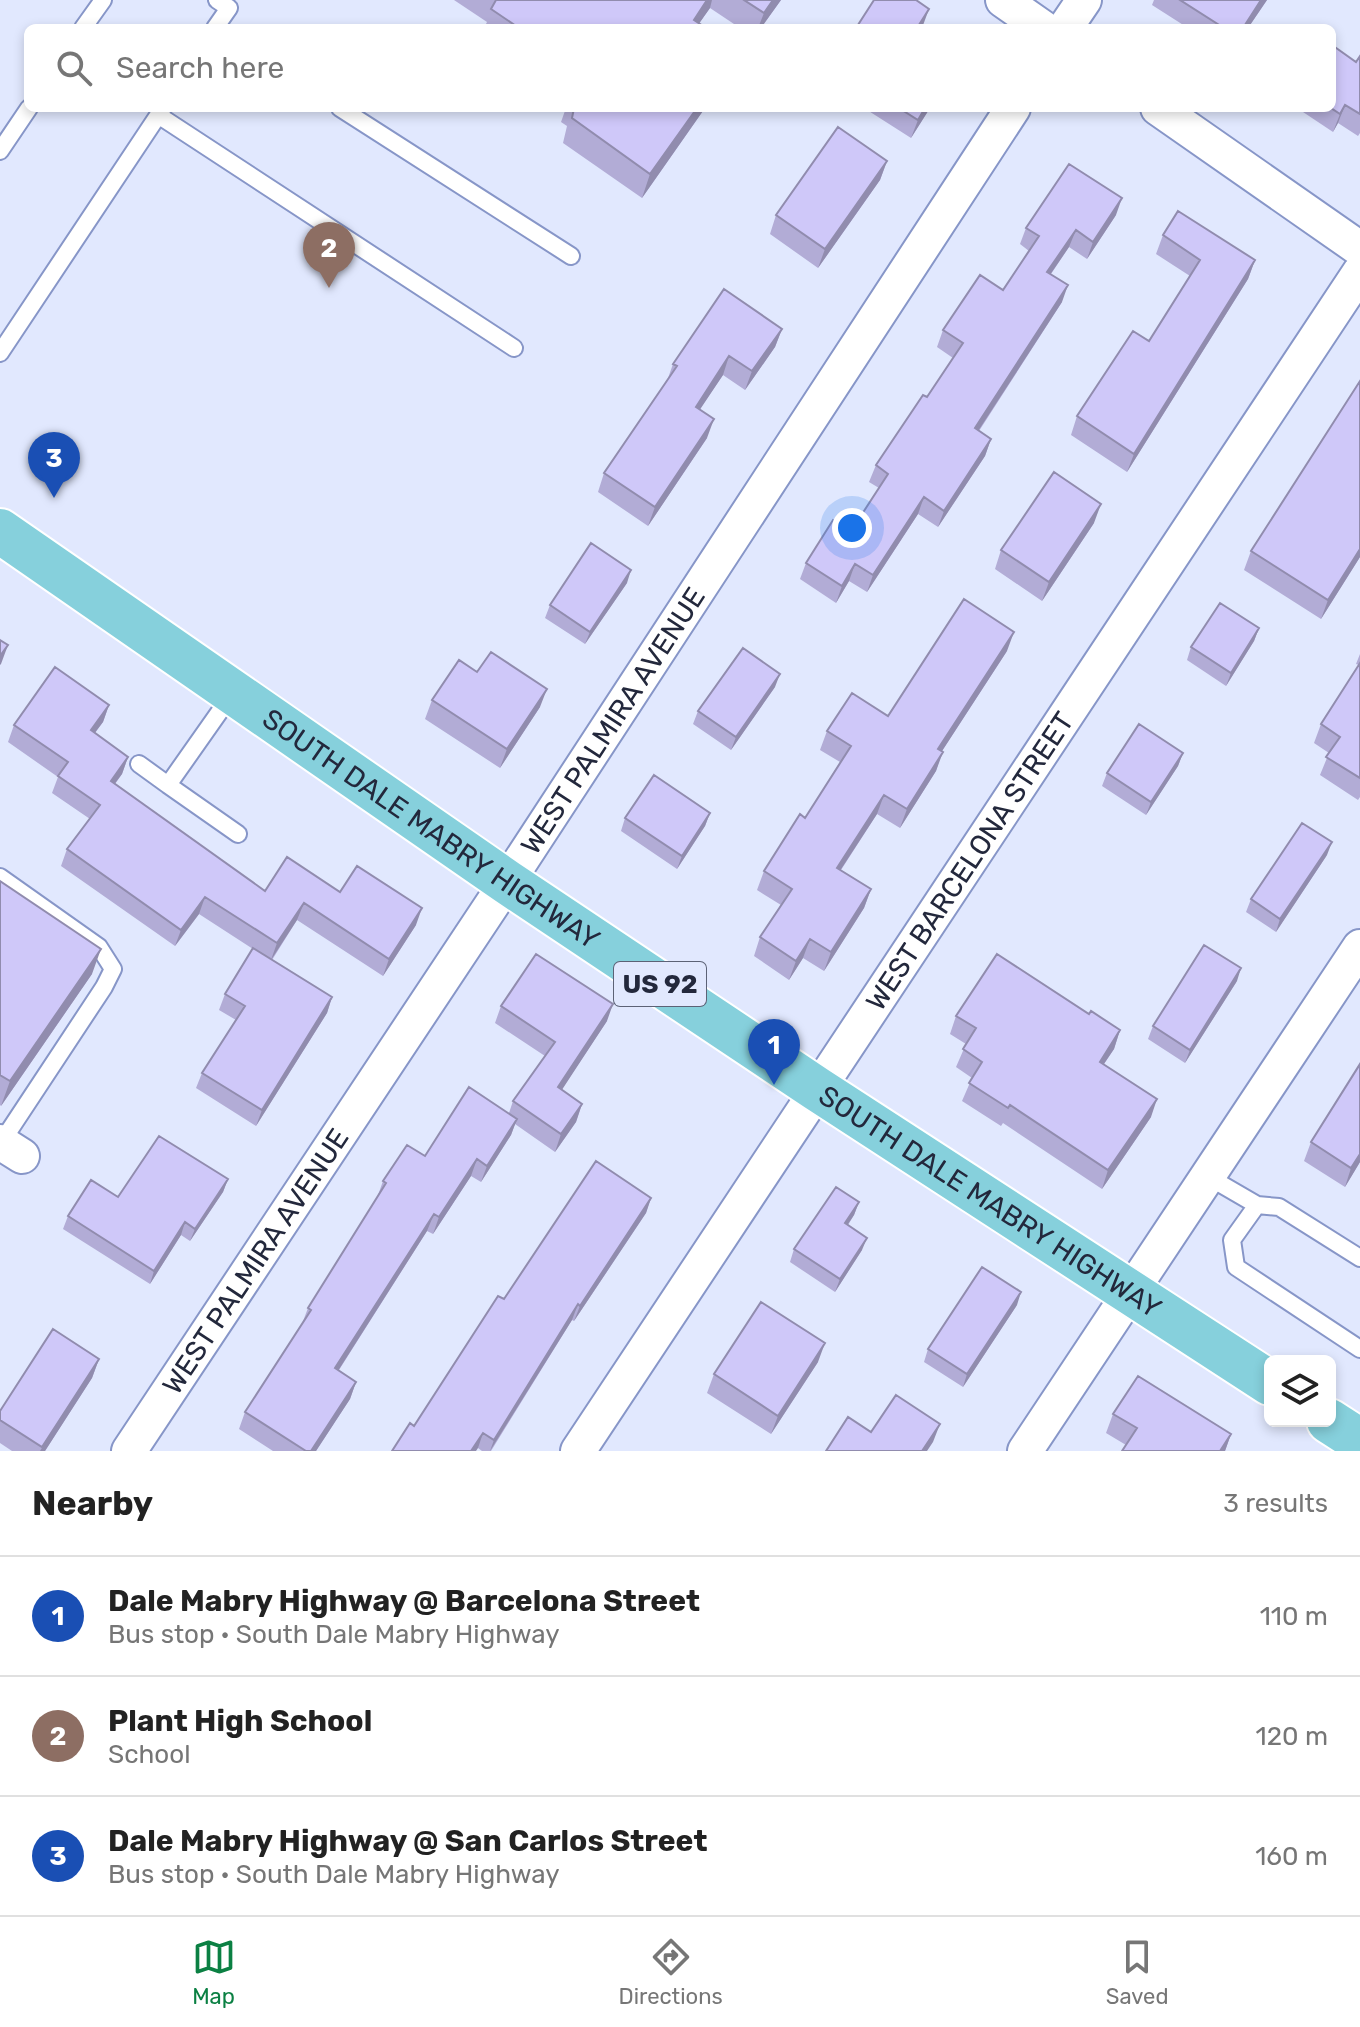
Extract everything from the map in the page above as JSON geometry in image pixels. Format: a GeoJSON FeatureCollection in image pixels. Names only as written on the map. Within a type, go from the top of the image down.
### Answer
{"type":"FeatureCollection","features":[{"type":"Feature","properties":{"kind":"main road","name":"SOUTH DALE MABRY HIGHWAY"},"geometry":{"type":"LineString","coordinates":[[0,531],[507,882],[817,1089],[1264,1379]]}},
{"type":"Feature","properties":{"kind":"main road"},"geometry":{"type":"LineString","coordinates":[[1336,1426],[1360,1441]]}},
{"type":"Feature","properties":{"kind":"street"},"geometry":{"type":"LineString","coordinates":[[1003,0],[1037,24]]}},
{"type":"Feature","properties":{"kind":"street"},"geometry":{"type":"LineString","coordinates":[[1068,24],[1084,0]]}},
{"type":"Feature","properties":{"kind":"street","name":"WEST PALMIRA AVENUE"},"geometry":{"type":"LineString","coordinates":[[129,1451],[507,882],[1010,112]]}},
{"type":"Feature","properties":{"kind":"street"},"geometry":{"type":"LineString","coordinates":[[1164,112],[1360,249]]}},
{"type":"Feature","properties":{"kind":"street","name":"WEST BARCELONA STREET"},"geometry":{"type":"LineString","coordinates":[[578,1451],[1360,272]]}},
{"type":"Feature","properties":{"kind":"street"},"geometry":{"type":"LineString","coordinates":[[1025,1451],[1360,947]]}},
{"type":"Feature","properties":{"kind":"lane"},"geometry":{"type":"LineString","coordinates":[[86,24],[103,0]]}},
{"type":"Feature","properties":{"kind":"lane"},"geometry":{"type":"LineString","coordinates":[[217,0],[229,8],[218,24]]}},
{"type":"Feature","properties":{"kind":"lane"},"geometry":{"type":"LineString","coordinates":[[0,151],[26,112]]}},
{"type":"Feature","properties":{"kind":"lane"},"geometry":{"type":"LineString","coordinates":[[0,353],[159,112]]}},
{"type":"Feature","properties":{"kind":"lane"},"geometry":{"type":"LineString","coordinates":[[161,112],[514,348]]}},
{"type":"Feature","properties":{"kind":"lane"},"geometry":{"type":"LineString","coordinates":[[346,112],[571,256]]}},
{"type":"Feature","properties":{"kind":"lane"},"geometry":{"type":"LineString","coordinates":[[168,785],[233,692]]}},
{"type":"Feature","properties":{"kind":"lane"},"geometry":{"type":"LineString","coordinates":[[139,764],[238,834]]}},
{"type":"Feature","properties":{"kind":"lane"},"geometry":{"type":"LineString","coordinates":[[0,877],[99,947],[113,969],[8,1147]]}},
{"type":"Feature","properties":{"kind":"lane"},"geometry":{"type":"LineString","coordinates":[[1207,1176],[1257,1205],[1279,1207],[1360,1258]]}},
{"type":"Feature","properties":{"kind":"lane"},"geometry":{"type":"LineString","coordinates":[[1257,1205],[1232,1240],[1236,1267],[1360,1349]]}},
{"type":"Feature","properties":{"kind":"building"},"geometry":{"type":"Polygon","coordinates":[[[496,0],[707,0],[694,20],[700,24],[513,24],[491,9],[496,0]]]}},
{"type":"Feature","properties":{"kind":"building"},"geometry":{"type":"Polygon","coordinates":[[[744,0],[773,0],[764,13],[744,0]]]}},
{"type":"Feature","properties":{"kind":"building"},"geometry":{"type":"Polygon","coordinates":[[[874,0],[916,0],[929,9],[920,24],[859,24],[874,0]]]}},
{"type":"Feature","properties":{"kind":"building"},"geometry":{"type":"Polygon","coordinates":[[[1180,0],[1261,0],[1246,24],[1218,24],[1180,0]]]}},
{"type":"Feature","properties":{"kind":"building"},"geometry":{"type":"Polygon","coordinates":[[[1336,48],[1356,62],[1360,56],[1360,114],[1345,105],[1340,114],[1336,111],[1336,48]]]}},
{"type":"Feature","properties":{"kind":"building"},"geometry":{"type":"Polygon","coordinates":[[[573,112],[694,112],[650,174],[572,118],[573,112]]]}},
{"type":"Feature","properties":{"kind":"building"},"geometry":{"type":"Polygon","coordinates":[[[905,112],[923,112],[918,120],[905,112]]]}},
{"type":"Feature","properties":{"kind":"building"},"geometry":{"type":"Polygon","coordinates":[[[838,127],[887,161],[825,249],[776,215],[838,127]]]}},
{"type":"Feature","properties":{"kind":"building"},"geometry":{"type":"Polygon","coordinates":[[[1069,164],[1122,198],[1093,242],[1076,230],[1047,272],[1068,285],[975,428],[991,439],[944,511],[924,497],[873,575],[855,564],[842,586],[806,563],[833,520],[851,531],[888,474],[876,465],[963,343],[943,330],[980,275],[1003,290],[1039,236],[1026,228],[1069,164]]]}},
{"type":"Feature","properties":{"kind":"building"},"geometry":{"type":"Polygon","coordinates":[[[1178,211],[1255,260],[1134,454],[1077,416],[1133,331],[1149,341],[1200,260],[1163,235],[1178,211]]]}},
{"type":"Feature","properties":{"kind":"building"},"geometry":{"type":"Polygon","coordinates":[[[724,289],[782,329],[752,371],[729,356],[696,407],[714,419],[655,507],[604,473],[677,366],[673,364],[724,289]]]}},
{"type":"Feature","properties":{"kind":"building"},"geometry":{"type":"Polygon","coordinates":[[[1360,381],[1360,549],[1328,600],[1251,551],[1360,381]]]}},
{"type":"Feature","properties":{"kind":"building"},"geometry":{"type":"Polygon","coordinates":[[[1054,472],[1101,504],[1049,582],[1001,550],[1054,472]]]}},
{"type":"Feature","properties":{"kind":"building"},"geometry":{"type":"Polygon","coordinates":[[[591,543],[631,570],[590,632],[550,605],[591,543]]]}},
{"type":"Feature","properties":{"kind":"building"},"geometry":{"type":"Polygon","coordinates":[[[964,599],[1014,632],[938,749],[943,752],[907,809],[884,795],[837,868],[871,889],[831,952],[810,939],[796,961],[760,937],[792,889],[764,871],[800,814],[805,818],[851,746],[827,731],[852,693],[888,716],[964,599]]]}},
{"type":"Feature","properties":{"kind":"building"},"geometry":{"type":"Polygon","coordinates":[[[1220,603],[1259,628],[1231,673],[1191,647],[1220,603]]]}},
{"type":"Feature","properties":{"kind":"building"},"geometry":{"type":"Polygon","coordinates":[[[0,640],[8,645],[0,656],[0,640]]]}},
{"type":"Feature","properties":{"kind":"building"},"geometry":{"type":"Polygon","coordinates":[[[743,648],[780,674],[736,737],[698,711],[743,648]]]}},
{"type":"Feature","properties":{"kind":"building"},"geometry":{"type":"Polygon","coordinates":[[[491,652],[547,689],[507,749],[432,700],[459,660],[477,672],[491,652]]]}},
{"type":"Feature","properties":{"kind":"building"},"geometry":{"type":"Polygon","coordinates":[[[1360,663],[1360,778],[1326,757],[1340,737],[1321,724],[1360,663]]]}},
{"type":"Feature","properties":{"kind":"building"},"geometry":{"type":"Polygon","coordinates":[[[55,667],[109,705],[91,730],[128,757],[111,781],[265,891],[287,857],[340,892],[357,866],[422,908],[389,959],[304,903],[277,943],[205,897],[181,930],[67,849],[100,805],[58,776],[68,762],[14,725],[55,667]]]}},
{"type":"Feature","properties":{"kind":"building"},"geometry":{"type":"Polygon","coordinates":[[[1139,724],[1183,753],[1151,802],[1107,773],[1139,724]]]}},
{"type":"Feature","properties":{"kind":"building"},"geometry":{"type":"Polygon","coordinates":[[[654,775],[710,813],[682,856],[625,818],[654,775]]]}},
{"type":"Feature","properties":{"kind":"building"},"geometry":{"type":"Polygon","coordinates":[[[1302,823],[1332,842],[1280,919],[1251,899],[1302,823]]]}},
{"type":"Feature","properties":{"kind":"building"},"geometry":{"type":"Polygon","coordinates":[[[0,881],[101,949],[10,1081],[0,1075],[0,881]]]}},
{"type":"Feature","properties":{"kind":"building"},"geometry":{"type":"Polygon","coordinates":[[[1204,945],[1241,968],[1190,1050],[1153,1026],[1204,945]]]}},
{"type":"Feature","properties":{"kind":"building"},"geometry":{"type":"Polygon","coordinates":[[[253,948],[332,997],[262,1110],[202,1073],[245,1006],[225,994],[253,948]]]}},
{"type":"Feature","properties":{"kind":"building"},"geometry":{"type":"Polygon","coordinates":[[[536,954],[613,1004],[558,1087],[582,1104],[561,1134],[513,1101],[555,1042],[501,1006],[536,954]]]}},
{"type":"Feature","properties":{"kind":"building"},"geometry":{"type":"Polygon","coordinates":[[[997,954],[1089,1014],[1091,1011],[1120,1030],[1100,1062],[1157,1099],[1108,1170],[1010,1105],[1008,1108],[969,1083],[982,1062],[963,1049],[976,1028],[956,1016],[997,954]]]}},
{"type":"Feature","properties":{"kind":"building"},"geometry":{"type":"Polygon","coordinates":[[[1360,1064],[1360,1154],[1351,1168],[1311,1142],[1360,1064]]]}},
{"type":"Feature","properties":{"kind":"building"},"geometry":{"type":"Polygon","coordinates":[[[469,1087],[517,1119],[487,1166],[477,1159],[439,1217],[434,1214],[335,1368],[356,1382],[311,1451],[306,1451],[245,1412],[311,1310],[308,1308],[407,1145],[425,1156],[469,1087]]]}},
{"type":"Feature","properties":{"kind":"building"},"geometry":{"type":"Polygon","coordinates":[[[159,1136],[228,1179],[195,1229],[185,1222],[154,1271],[68,1216],[91,1180],[118,1197],[159,1136]]]}},
{"type":"Feature","properties":{"kind":"building"},"geometry":{"type":"Polygon","coordinates":[[[596,1161],[651,1198],[580,1306],[578,1304],[494,1440],[483,1433],[471,1451],[392,1451],[410,1423],[414,1426],[498,1296],[504,1299],[596,1161]]]}},
{"type":"Feature","properties":{"kind":"building"},"geometry":{"type":"Polygon","coordinates":[[[836,1187],[859,1202],[845,1223],[867,1238],[840,1279],[794,1249],[836,1187]]]}},
{"type":"Feature","properties":{"kind":"building"},"geometry":{"type":"Polygon","coordinates":[[[982,1267],[1021,1292],[967,1374],[928,1349],[982,1267]]]}},
{"type":"Feature","properties":{"kind":"building"},"geometry":{"type":"Polygon","coordinates":[[[761,1302],[825,1343],[778,1416],[714,1374],[761,1302]]]}},
{"type":"Feature","properties":{"kind":"building"},"geometry":{"type":"Polygon","coordinates":[[[53,1329],[99,1359],[42,1447],[0,1420],[0,1411],[53,1329]]]}},
{"type":"Feature","properties":{"kind":"building"},"geometry":{"type":"Polygon","coordinates":[[[1138,1376],[1231,1434],[1220,1451],[1122,1451],[1137,1428],[1113,1414],[1138,1376]]]}},
{"type":"Feature","properties":{"kind":"building"},"geometry":{"type":"Polygon","coordinates":[[[896,1395],[940,1424],[922,1451],[826,1451],[848,1417],[871,1432],[896,1395]]]}},
{"type":"Feature","properties":{"kind":"place","name":"Plant High School"},"geometry":{"type":"Point","coordinates":[329,288]}},
{"type":"Feature","properties":{"kind":"place","name":"Dale Mabry Highway @ San Carlos Street"},"geometry":{"type":"Point","coordinates":[54,498]}},
{"type":"Feature","properties":{"kind":"place","name":"Dale Mabry Highway @ Barcelona Street"},"geometry":{"type":"Point","coordinates":[774,1085]}}]}
